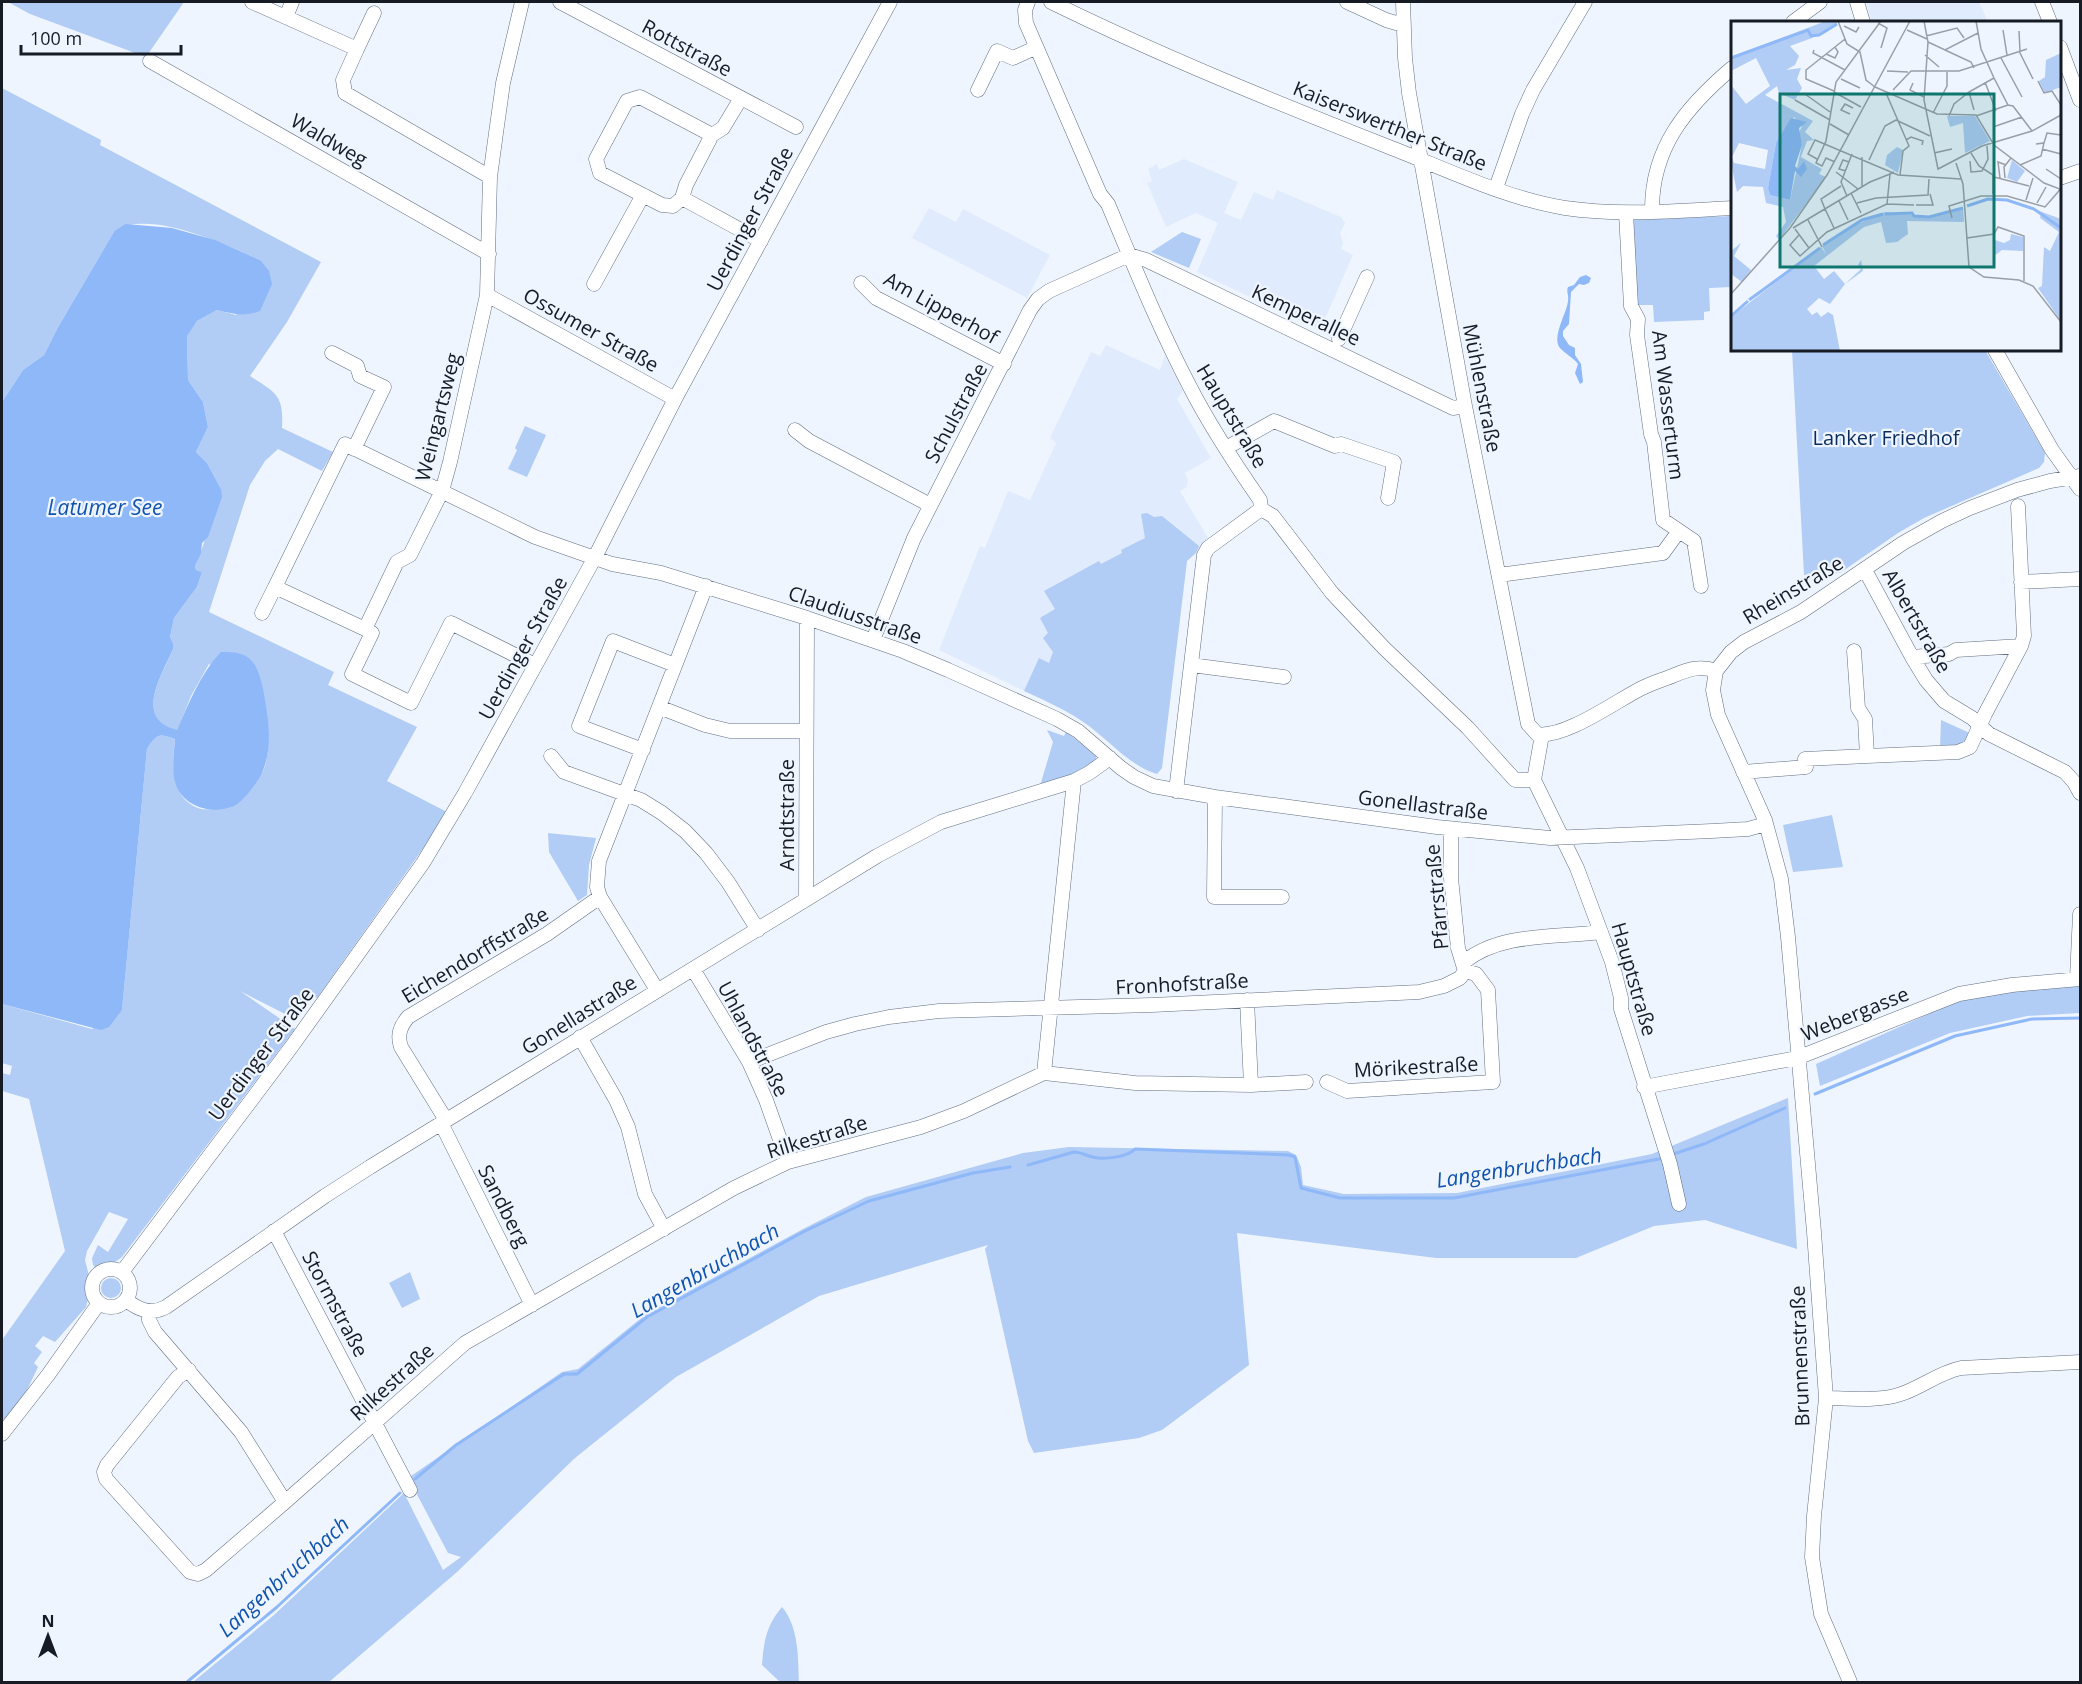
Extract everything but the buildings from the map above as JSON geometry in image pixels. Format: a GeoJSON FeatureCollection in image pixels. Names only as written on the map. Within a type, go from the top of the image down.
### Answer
{"type":"FeatureCollection","features":[{"type":"Feature","properties":{"kind":"street"},"geometry":{"type":"LineString","coordinates":[[252,2],[357,49]]}},
{"type":"Feature","properties":{"kind":"street"},"geometry":{"type":"LineString","coordinates":[[286,17],[292,2]]}},
{"type":"Feature","properties":{"kind":"street","name":"Weingartsweg"},"geometry":{"type":"LineString","coordinates":[[522,2],[503,83],[490,177],[487,295],[450,462],[442,491],[410,555],[397,562],[364,629],[372,633],[351,674],[411,704],[451,623],[535,664]]}},
{"type":"Feature","properties":{"kind":"street","name":"Rottstraße"},"geometry":{"type":"LineString","coordinates":[[560,2],[796,127]]}},
{"type":"Feature","properties":{"kind":"street","name":"Uerdinger Straße"},"geometry":{"type":"LineString","coordinates":[[122,1272],[292,1046],[423,863],[465,793],[594,559],[675,399],[890,2]]}},
{"type":"Feature","properties":{"kind":"street","name":"Hauptstraße"},"geometry":{"type":"LineString","coordinates":[[1028,2],[1025,17],[1035,48],[1100,194],[1108,204],[1140,283],[1191,388],[1260,500],[1261,509],[1273,516],[1332,593],[1468,728],[1515,780],[1534,776],[1564,839],[1612,962],[1621,998],[1621,1009],[1670,1164],[1679,1204]]}},
{"type":"Feature","properties":{"kind":"street","name":"Kaiserswerther Straße"},"geometry":{"type":"LineString","coordinates":[[1051,2],[1133,42],[1364,138],[1528,199],[1563,207],[1626,213],[1731,208]]}},
{"type":"Feature","properties":{"kind":"street"},"geometry":{"type":"LineString","coordinates":[[1347,2],[1403,26]]}},
{"type":"Feature","properties":{"kind":"street","name":"Mühlenstraße"},"geometry":{"type":"LineString","coordinates":[[1403,2],[1404,58],[1465,406],[1528,724],[1542,735]]}},
{"type":"Feature","properties":{"kind":"street"},"geometry":{"type":"LineString","coordinates":[[1496,188],[1522,114],[1533,90],[1585,2]]}},
{"type":"Feature","properties":{"kind":"street"},"geometry":{"type":"LineString","coordinates":[[1794,21],[1820,2]]}},
{"type":"Feature","properties":{"kind":"street"},"geometry":{"type":"LineString","coordinates":[[1857,2],[1863,21]]}},
{"type":"Feature","properties":{"kind":"street"},"geometry":{"type":"LineString","coordinates":[[2042,2],[2050,21]]}},
{"type":"Feature","properties":{"kind":"street"},"geometry":{"type":"LineString","coordinates":[[374,13],[343,80],[345,93],[490,177]]}},
{"type":"Feature","properties":{"kind":"street"},"geometry":{"type":"LineString","coordinates":[[978,90],[997,51],[1013,58],[1035,48]]}},
{"type":"Feature","properties":{"kind":"street"},"geometry":{"type":"LineString","coordinates":[[2061,50],[2080,100]]}},
{"type":"Feature","properties":{"kind":"street","name":"Waldweg"},"geometry":{"type":"LineString","coordinates":[[150,61],[489,254]]}},
{"type":"Feature","properties":{"kind":"street"},"geometry":{"type":"LineString","coordinates":[[1652,212],[1656,175],[1664,150],[1678,124],[1698,98],[1731,69]]}},
{"type":"Feature","properties":{"kind":"street"},"geometry":{"type":"LineString","coordinates":[[712,135],[640,97],[627,101],[596,159],[600,173],[662,205],[673,206],[682,198],[686,185],[712,135],[723,128],[741,98]]}},
{"type":"Feature","properties":{"kind":"street"},"geometry":{"type":"LineString","coordinates":[[2061,178],[2080,171]]}},
{"type":"Feature","properties":{"kind":"street"},"geometry":{"type":"LineString","coordinates":[[594,284],[643,195]]}},
{"type":"Feature","properties":{"kind":"street"},"geometry":{"type":"LineString","coordinates":[[682,198],[761,241]]}},
{"type":"Feature","properties":{"kind":"street","name":"Am Wasserturm"},"geometry":{"type":"LineString","coordinates":[[1626,213],[1630,298],[1631,306],[1638,319],[1637,335],[1654,442],[1663,520],[1694,541],[1701,586]]}},
{"type":"Feature","properties":{"kind":"street","name":"Schulstraße"},"geometry":{"type":"LineString","coordinates":[[873,640],[898,574],[930,505],[1030,310],[1048,291],[1129,255]]}},
{"type":"Feature","properties":{"kind":"street","name":"Kemperallee"},"geometry":{"type":"LineString","coordinates":[[1129,255],[1146,260],[1453,408],[1465,406]]}},
{"type":"Feature","properties":{"kind":"street"},"geometry":{"type":"LineString","coordinates":[[1339,339],[1367,277]]}},
{"type":"Feature","properties":{"kind":"street","name":"Am Lipperhof"},"geometry":{"type":"LineString","coordinates":[[861,284],[876,298],[1004,364]]}},
{"type":"Feature","properties":{"kind":"street","name":"Ossumer Straße"},"geometry":{"type":"LineString","coordinates":[[487,295],[675,399]]}},
{"type":"Feature","properties":{"kind":"street"},"geometry":{"type":"LineString","coordinates":[[1996,351],[2052,450],[2076,476],[2080,489]]}},
{"type":"Feature","properties":{"kind":"street"},"geometry":{"type":"LineString","coordinates":[[262,613],[345,444],[354,449],[384,387],[360,376],[357,366],[332,354]]}},
{"type":"Feature","properties":{"kind":"street"},"geometry":{"type":"LineString","coordinates":[[1226,448],[1274,421],[1335,446],[1341,444],[1394,462],[1388,498]]}},
{"type":"Feature","properties":{"kind":"street"},"geometry":{"type":"LineString","coordinates":[[795,430],[809,441],[930,505]]}},
{"type":"Feature","properties":{"kind":"street","name":"Claudiusstraße"},"geometry":{"type":"LineString","coordinates":[[354,449],[535,537],[594,559],[661,573],[706,586],[873,640],[948,670],[1057,719],[1091,741]]}},
{"type":"Feature","properties":{"kind":"street","name":"Rheinstraße"},"geometry":{"type":"LineString","coordinates":[[1716,671],[1731,652],[1744,642],[1801,612],[1903,543],[1970,508],[2017,490],[2076,476]]}},
{"type":"Feature","properties":{"kind":"street"},"geometry":{"type":"LineString","coordinates":[[1743,772],[1806,767],[1806,759],[1962,751],[1970,747],[2021,646],[2024,620],[2018,506]]}},
{"type":"Feature","properties":{"kind":"street"},"geometry":{"type":"LineString","coordinates":[[1176,791],[1204,555],[1208,548],[1261,509]]}},
{"type":"Feature","properties":{"kind":"street"},"geometry":{"type":"LineString","coordinates":[[1498,575],[1663,553],[1679,531]]}},
{"type":"Feature","properties":{"kind":"street","name":"Albertstraße"},"geometry":{"type":"LineString","coordinates":[[1865,570],[1912,657],[1926,680],[1944,701],[1972,718],[1989,734],[2064,772],[2074,782],[2080,793]]}},
{"type":"Feature","properties":{"kind":"street"},"geometry":{"type":"LineString","coordinates":[[2021,582],[2080,579]]}},
{"type":"Feature","properties":{"kind":"street"},"geometry":{"type":"LineString","coordinates":[[657,990],[600,897],[597,887],[599,861],[706,586]]}},
{"type":"Feature","properties":{"kind":"street"},"geometry":{"type":"LineString","coordinates":[[275,587],[364,629]]}},
{"type":"Feature","properties":{"kind":"street","name":"Arndtstraße"},"geometry":{"type":"LineString","coordinates":[[806,899],[807,618]]}},
{"type":"Feature","properties":{"kind":"street"},"geometry":{"type":"LineString","coordinates":[[643,750],[579,726],[614,641],[675,665]]}},
{"type":"Feature","properties":{"kind":"street"},"geometry":{"type":"LineString","coordinates":[[1912,657],[1949,654],[1956,650],[2021,646]]}},
{"type":"Feature","properties":{"kind":"street"},"geometry":{"type":"LineString","coordinates":[[1854,651],[1858,708],[1865,719],[1867,756]]}},
{"type":"Feature","properties":{"kind":"street"},"geometry":{"type":"LineString","coordinates":[[1191,665],[1284,677]]}},
{"type":"Feature","properties":{"kind":"street"},"geometry":{"type":"LineString","coordinates":[[1534,776],[1542,735],[1564,730],[1643,688],[1693,668],[1716,671]]}},
{"type":"Feature","properties":{"kind":"street","name":"Brunnenstraße"},"geometry":{"type":"LineString","coordinates":[[1716,671],[1713,690],[1718,715],[1766,824],[1781,879],[1814,1232],[1826,1398],[1812,1557],[1821,1614],[1850,1683]]}},
{"type":"Feature","properties":{"kind":"street","name":"Arndtstraße"},"geometry":{"type":"LineString","coordinates":[[659,707],[705,725],[730,731],[806,731]]}},
{"type":"Feature","properties":{"kind":"street","name":"Gonellastraße"},"geometry":{"type":"LineString","coordinates":[[1091,741],[1134,777],[1153,786],[1215,797],[1451,829],[1564,839],[1748,829],[1766,824]]}},
{"type":"Feature","properties":{"kind":"street"},"geometry":{"type":"LineString","coordinates":[[551,756],[564,772],[626,794],[662,813],[706,853],[728,882],[758,930]]}},
{"type":"Feature","properties":{"kind":"street"},"geometry":{"type":"LineString","coordinates":[[1110,758],[1089,774],[1074,781],[1044,1073],[1135,1083],[1251,1085],[1306,1082]]}},
{"type":"Feature","properties":{"kind":"street","name":"Gonellastraße"},"geometry":{"type":"LineString","coordinates":[[148,1312],[155,1312],[166,1307],[343,1184],[877,856],[941,822],[1074,781]]}},
{"type":"Feature","properties":{"kind":"street"},"geometry":{"type":"LineString","coordinates":[[1215,797],[1214,897],[1282,897]]}},
{"type":"Feature","properties":{"kind":"street","name":"Pfarrstraße"},"geometry":{"type":"LineString","coordinates":[[1451,829],[1451,878],[1458,948],[1464,966]]}},
{"type":"Feature","properties":{"kind":"street","name":"Eichendorffstraße"},"geometry":{"type":"LineString","coordinates":[[444,1122],[401,1047],[398,1038],[402,1025],[408,1017],[547,934],[600,897]]}},
{"type":"Feature","properties":{"kind":"street"},"geometry":{"type":"LineString","coordinates":[[2079,979],[2080,914]]}},
{"type":"Feature","properties":{"kind":"street","name":"Fronhofstraße"},"geometry":{"type":"LineString","coordinates":[[749,1062],[826,1032],[855,1024],[939,1011],[1051,1009],[1419,992],[1444,986],[1460,978],[1464,966],[1483,949],[1524,939],[1601,932]]}},
{"type":"Feature","properties":{"kind":"street","name":"Mörikestraße"},"geometry":{"type":"LineString","coordinates":[[1327,1082],[1347,1091],[1493,1082],[1488,990],[1476,974],[1464,966]]}},
{"type":"Feature","properties":{"kind":"street","name":"Uhlandstraße"},"geometry":{"type":"LineString","coordinates":[[693,969],[749,1062],[766,1100],[788,1162]]}},
{"type":"Feature","properties":{"kind":"street","name":"Webergasse"},"geometry":{"type":"LineString","coordinates":[[1644,1087],[1797,1059],[1959,994],[2012,985],[2079,979]]}},
{"type":"Feature","properties":{"kind":"street"},"geometry":{"type":"LineString","coordinates":[[1247,1000],[1251,1085]]}},
{"type":"Feature","properties":{"kind":"street"},"geometry":{"type":"LineString","coordinates":[[580,1037],[616,1100],[628,1127],[645,1194],[664,1229]]}},
{"type":"Feature","properties":{"kind":"street","name":"Rilkestraße"},"geometry":{"type":"LineString","coordinates":[[189,1370],[178,1377],[107,1465],[105,1472],[106,1479],[194,1574],[206,1570],[465,1343],[734,1188],[788,1162],[932,1123],[964,1111],[1044,1073]]}},
{"type":"Feature","properties":{"kind":"street","name":"Sandberg"},"geometry":{"type":"LineString","coordinates":[[444,1122],[532,1305]]}},
{"type":"Feature","properties":{"kind":"street","name":"Stormstraße"},"geometry":{"type":"LineString","coordinates":[[274,1231],[410,1490]]}},
{"type":"Feature","properties":{"kind":"street"},"geometry":{"type":"LineString","coordinates":[[108,1269],[122,1272],[130,1282],[126,1300],[113,1307],[99,1303],[92,1290],[96,1277],[108,1269]]}},
{"type":"Feature","properties":{"kind":"street"},"geometry":{"type":"LineString","coordinates":[[126,1300],[148,1312],[155,1332],[241,1432],[285,1502]]}},
{"type":"Feature","properties":{"kind":"street"},"geometry":{"type":"LineString","coordinates":[[2,1434],[99,1303]]}},
{"type":"Feature","properties":{"kind":"street"},"geometry":{"type":"LineString","coordinates":[[1826,1398],[1888,1397],[1902,1394],[1945,1372],[1961,1368],[2080,1362]]}},
{"type":"Feature","properties":{"kind":"shaded area"},"geometry":{"type":"Polygon","coordinates":[[[1866,2],[1979,2],[1988,21],[1872,21],[1866,2]]]}},
{"type":"Feature","properties":{"kind":"shaded area"},"geometry":{"type":"Polygon","coordinates":[[[1184,159],[1238,182],[1224,213],[1241,220],[1254,192],[1273,200],[1277,190],[1341,217],[1345,223],[1340,233],[1343,243],[1341,249],[1353,255],[1320,330],[1197,272],[1218,223],[1196,213],[1166,227],[1147,183],[1152,181],[1148,169],[1157,164],[1159,170],[1184,159]]]}},
{"type":"Feature","properties":{"kind":"shaded area"},"geometry":{"type":"Polygon","coordinates":[[[929,208],[956,222],[963,209],[1050,255],[1027,298],[912,238],[929,208]]]}},
{"type":"Feature","properties":{"kind":"shaded area"},"geometry":{"type":"Polygon","coordinates":[[[1106,345],[1160,370],[1165,356],[1183,391],[1177,399],[1211,458],[1185,473],[1188,480],[1187,487],[1180,491],[1208,538],[1187,561],[1162,768],[1157,774],[1146,771],[1124,756],[1089,726],[1064,710],[939,650],[980,546],[985,548],[1008,491],[1030,500],[1056,443],[1050,438],[1091,352],[1100,356],[1106,345]]]}},
{"type":"Feature","properties":{"kind":"green space"},"geometry":{"type":"Polygon","coordinates":[[[8,2],[184,2],[146,57],[30,14],[8,2]]]}},
{"type":"Feature","properties":{"kind":"green space"},"geometry":{"type":"Polygon","coordinates":[[[2,88],[101,140],[100,145],[321,262],[287,322],[250,376],[272,391],[280,402],[282,428],[333,452],[322,471],[278,449],[265,461],[250,485],[209,612],[334,672],[328,685],[417,727],[387,781],[447,812],[317,998],[308,993],[295,1019],[240,991],[295,1029],[122,1257],[111,1265],[97,1269],[93,1265],[92,1258],[98,1245],[108,1252],[128,1219],[109,1212],[87,1251],[85,1260],[90,1280],[86,1307],[55,1342],[43,1336],[35,1346],[42,1352],[34,1363],[38,1367],[27,1390],[2,1420],[2,1340],[65,1251],[29,1099],[2,1091],[2,1073],[10,1075],[12,1066],[2,1063],[2,1004],[92,1029],[122,1010],[147,749],[158,736],[175,739],[173,758],[175,778],[182,796],[200,809],[212,809],[262,773],[267,758],[268,739],[265,703],[209,664],[191,696],[177,731],[164,725],[156,716],[153,706],[158,683],[173,649],[170,637],[174,618],[197,587],[202,572],[196,570],[195,566],[221,489],[207,463],[196,452],[208,427],[203,402],[188,380],[187,335],[197,321],[217,310],[236,315],[260,260],[208,238],[168,226],[130,225],[115,230],[44,355],[23,370],[2,402],[2,88]]]}},
{"type":"Feature","properties":{"kind":"green space"},"geometry":{"type":"Polygon","coordinates":[[[1731,216],[1731,287],[1709,288],[1710,311],[1704,312],[1704,320],[1654,322],[1653,305],[1635,305],[1631,220],[1731,216]]]}},
{"type":"Feature","properties":{"kind":"green space"},"geometry":{"type":"Polygon","coordinates":[[[1182,232],[1201,239],[1189,268],[1151,252],[1182,232]]]}},
{"type":"Feature","properties":{"kind":"green space","name":"Lanker Friedhof"},"geometry":{"type":"Polygon","coordinates":[[[1792,351],[1986,351],[2045,453],[2044,462],[2039,468],[1924,518],[1840,573],[1804,575],[1792,351]]]}},
{"type":"Feature","properties":{"kind":"green space"},"geometry":{"type":"Polygon","coordinates":[[[525,426],[546,435],[527,477],[508,469],[525,426]]]}},
{"type":"Feature","properties":{"kind":"green space"},"geometry":{"type":"Polygon","coordinates":[[[1147,513],[1154,517],[1162,516],[1199,546],[1196,553],[1187,561],[1162,768],[1157,774],[1129,759],[1074,716],[1024,691],[1039,658],[1049,663],[1053,652],[1043,638],[1048,633],[1040,618],[1055,609],[1044,591],[1099,561],[1101,564],[1122,553],[1121,550],[1145,538],[1141,514],[1147,513]]]}},
{"type":"Feature","properties":{"kind":"green space"},"geometry":{"type":"Polygon","coordinates":[[[1941,720],[1972,734],[1966,744],[1940,748],[1941,720]]]}},
{"type":"Feature","properties":{"kind":"green space"},"geometry":{"type":"Polygon","coordinates":[[[1047,730],[1064,736],[1066,732],[1096,755],[1096,762],[1075,777],[1040,786],[1053,742],[1047,730]]]}},
{"type":"Feature","properties":{"kind":"green space"},"geometry":{"type":"Polygon","coordinates":[[[1832,815],[1843,867],[1793,872],[1783,825],[1832,815]]]}},
{"type":"Feature","properties":{"kind":"green space"},"geometry":{"type":"Polygon","coordinates":[[[548,833],[596,838],[589,865],[587,895],[578,901],[549,852],[548,833]]]}},
{"type":"Feature","properties":{"kind":"green space"},"geometry":{"type":"Polygon","coordinates":[[[2080,984],[2080,1013],[2027,1016],[1950,1033],[1820,1086],[1816,1064],[1960,1000],[2013,990],[2080,984]]]}},
{"type":"Feature","properties":{"kind":"green space"},"geometry":{"type":"Polygon","coordinates":[[[1788,1098],[1797,1249],[1705,1220],[1654,1226],[1576,1258],[1436,1258],[1237,1233],[1249,1365],[1162,1430],[1139,1438],[1034,1453],[1028,1441],[985,1249],[988,1245],[819,1296],[676,1377],[575,1458],[457,1572],[329,1682],[193,1682],[274,1615],[404,1493],[443,1570],[461,1557],[448,1553],[413,1487],[411,1476],[562,1372],[578,1369],[645,1315],[866,1197],[1023,1153],[1069,1147],[1288,1151],[1296,1155],[1301,1167],[1303,1185],[1344,1194],[1457,1193],[1652,1154],[1788,1098]]]}},
{"type":"Feature","properties":{"kind":"green space"},"geometry":{"type":"Polygon","coordinates":[[[410,1272],[420,1299],[402,1308],[389,1283],[410,1272]]]}},
{"type":"Feature","properties":{"kind":"green space"},"geometry":{"type":"Polygon","coordinates":[[[107,1278],[115,1278],[121,1284],[121,1292],[115,1298],[107,1298],[101,1292],[101,1284],[107,1278]]]}},
{"type":"Feature","properties":{"kind":"green space"},"geometry":{"type":"Polygon","coordinates":[[[782,1607],[795,1633],[799,1682],[780,1682],[762,1665],[767,1634],[772,1621],[782,1607]]]}},
{"type":"Feature","properties":{"kind":"water","name":"Latumer See"},"geometry":{"type":"Polygon","coordinates":[[[126,224],[172,228],[215,240],[260,260],[269,271],[272,284],[260,311],[233,314],[217,310],[197,321],[187,336],[188,380],[203,402],[208,427],[196,452],[207,463],[221,489],[222,497],[208,537],[202,543],[201,553],[195,566],[196,570],[202,572],[197,587],[174,618],[170,637],[173,649],[158,683],[153,706],[156,716],[164,724],[177,730],[196,689],[221,652],[239,653],[251,660],[261,679],[267,710],[269,743],[261,775],[249,792],[234,806],[217,810],[192,804],[180,793],[174,774],[175,739],[158,736],[147,749],[122,1010],[109,1027],[101,1030],[2,1004],[2,402],[23,370],[44,355],[115,230],[126,224]]]}},
{"type":"Feature","properties":{"kind":"water"},"geometry":{"type":"Polygon","coordinates":[[[1586,275],[1591,278],[1589,283],[1579,284],[1571,292],[1569,324],[1563,331],[1563,336],[1569,345],[1575,348],[1575,355],[1581,364],[1583,382],[1580,384],[1575,373],[1578,364],[1560,348],[1557,338],[1567,306],[1568,287],[1586,275]]]}},
{"type":"Feature","properties":{"kind":"waterway","name":"Langenbruchbach"},"geometry":{"type":"LineString","coordinates":[[1815,1094],[1955,1036],[2032,1019],[2080,1018]]}},
{"type":"Feature","properties":{"kind":"waterway","name":"Langenbruchbach"},"geometry":{"type":"LineString","coordinates":[[1670,1155],[1704,1144],[1785,1108]]}},
{"type":"Feature","properties":{"kind":"waterway","name":"Langenbruchbach"},"geometry":{"type":"LineString","coordinates":[[1028,1165],[1074,1152],[1098,1158],[1109,1158],[1122,1156],[1135,1149],[1289,1155],[1295,1157],[1301,1188],[1340,1198],[1454,1198],[1664,1158]]}},
{"type":"Feature","properties":{"kind":"waterway","name":"Langenbruchbach"},"geometry":{"type":"LineString","coordinates":[[415,1479],[456,1445],[564,1374],[577,1374],[647,1317],[805,1231],[869,1201],[973,1173],[1010,1167]]}},
{"type":"Feature","properties":{"kind":"waterway","name":"Langenbruchbach"},"geometry":{"type":"LineString","coordinates":[[187,1682],[277,1607],[400,1493]]}}]}
